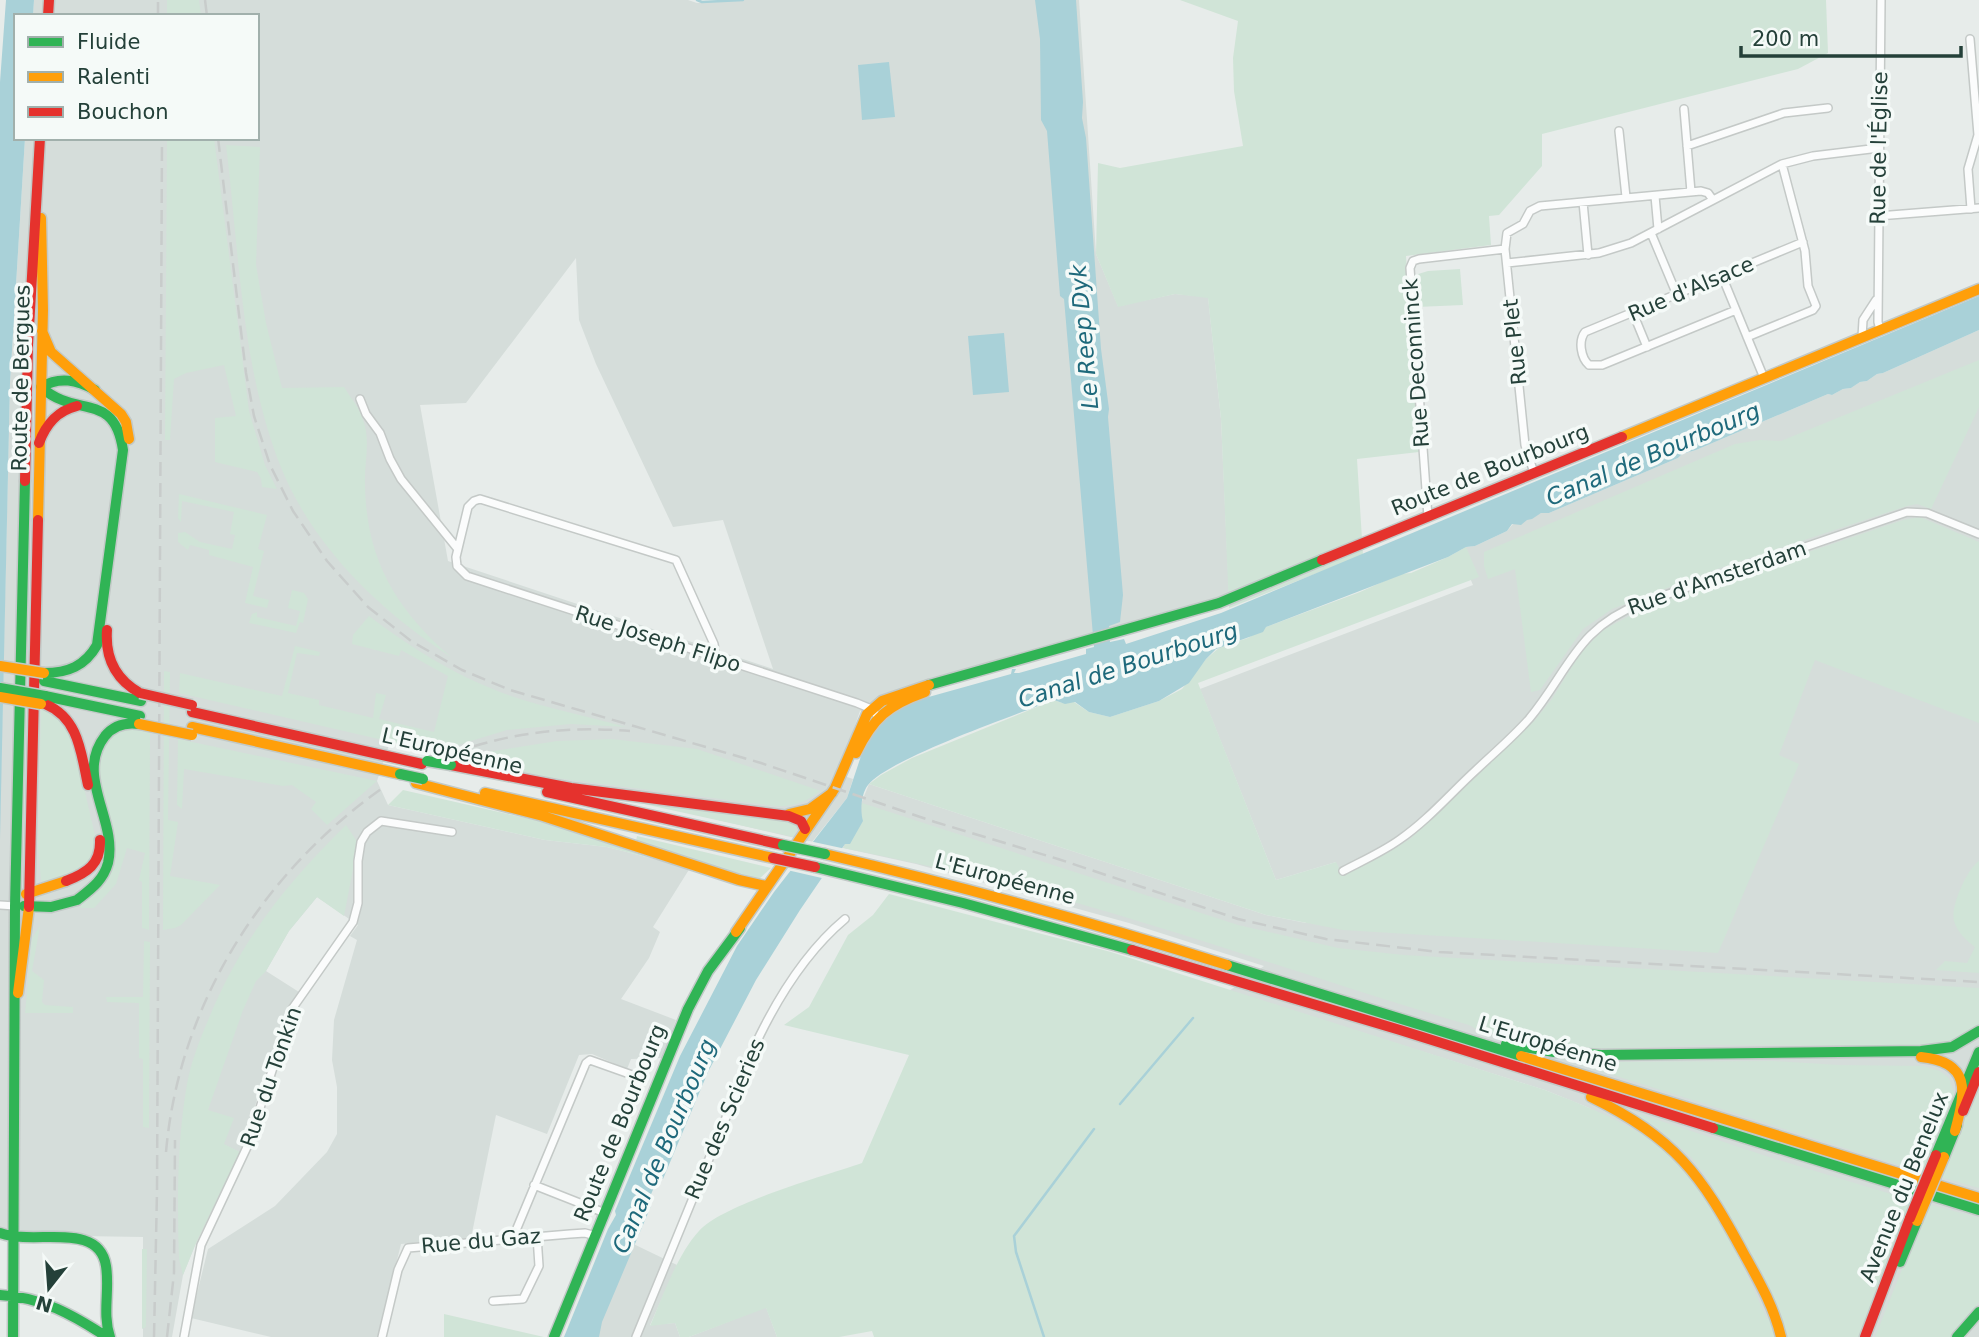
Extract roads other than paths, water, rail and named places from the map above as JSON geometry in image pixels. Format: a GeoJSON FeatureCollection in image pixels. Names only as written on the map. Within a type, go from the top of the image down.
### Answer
{"type":"FeatureCollection","features":[{"type":"Feature","properties":{"kind":"main road","name":"Route de Bergues"},"geometry":{"type":"LineString","coordinates":[[13,1337],[6,1295],[15,1238],[15,1017],[6,906],[30,284],[40,140]]}},
{"type":"Feature","properties":{"kind":"main road","name":"Route de Bergues"},"geometry":{"type":"LineString","coordinates":[[15,1017],[29,907],[42,331],[39,159]]}},
{"type":"Feature","properties":{"kind":"main road"},"geometry":{"type":"LineString","coordinates":[[0,674],[44,677],[80,665],[92,655],[99,636],[123,443],[120,428],[100,410],[59,401],[41,387],[34,367],[30,284]]}},
{"type":"Feature","properties":{"kind":"main road","name":"Route de Bourbourg"},"geometry":{"type":"LineString","coordinates":[[554,1337],[688,1009],[704,977],[839,791],[882,701],[899,693],[1086,642],[1226,600],[1979,289]]}},
{"type":"Feature","properties":{"kind":"main road"},"geometry":{"type":"LineString","coordinates":[[42,331],[51,352],[121,414],[129,434],[129,457],[106,643],[114,671],[141,697]]}},
{"type":"Feature","properties":{"kind":"main road"},"geometry":{"type":"LineString","coordinates":[[26,419],[32,398],[41,387],[50,382],[68,379],[82,382],[95,390]]}},
{"type":"Feature","properties":{"kind":"main road"},"geometry":{"type":"LineString","coordinates":[[39,443],[44,429],[57,414],[85,405]]}},
{"type":"Feature","properties":{"kind":"main road"},"geometry":{"type":"LineString","coordinates":[[0,666],[192,708],[346,747],[447,767],[571,788],[799,819],[805,829],[804,840]]}},
{"type":"Feature","properties":{"kind":"main road","name":"L'Européenne"},"geometry":{"type":"LineString","coordinates":[[0,688],[45,700],[289,749],[419,781],[850,875],[1028,920],[1352,1016],[1979,1210]]}},
{"type":"Feature","properties":{"kind":"main road"},"geometry":{"type":"LineString","coordinates":[[0,697],[45,700],[64,713],[76,734],[101,845],[99,859],[92,870],[29,893],[6,906]]}},
{"type":"Feature","properties":{"kind":"main road","name":"Route de Bourbourg"},"geometry":{"type":"LineString","coordinates":[[736,932],[832,793],[860,726],[874,713]]}},
{"type":"Feature","properties":{"kind":"main road"},"geometry":{"type":"LineString","coordinates":[[6,906],[54,907],[77,900],[97,885],[106,869],[108,838],[93,772],[95,749],[103,736],[113,728],[140,720]]}},
{"type":"Feature","properties":{"kind":"main road","name":"L'Européenne"},"geometry":{"type":"LineString","coordinates":[[447,767],[860,862],[1053,911],[1979,1198]]}},
{"type":"Feature","properties":{"kind":"main road"},"geometry":{"type":"LineString","coordinates":[[419,781],[544,816],[739,880],[770,885]]}},
{"type":"Feature","properties":{"kind":"main road"},"geometry":{"type":"LineString","coordinates":[[775,814],[806,811],[832,793]]}},
{"type":"Feature","properties":{"kind":"main road"},"geometry":{"type":"LineString","coordinates":[[739,880],[753,888],[759,896]]}},
{"type":"Feature","properties":{"kind":"main road"},"geometry":{"type":"LineString","coordinates":[[1283,981],[1485,1039],[1534,1049],[1609,1056],[1932,1051],[1957,1045],[1979,1031]]}},
{"type":"Feature","properties":{"kind":"main road"},"geometry":{"type":"LineString","coordinates":[[1352,1016],[1466,1057],[1588,1096],[1621,1111],[1654,1133],[1687,1161],[1711,1192],[1771,1304],[1781,1337]]}},
{"type":"Feature","properties":{"kind":"main road","name":"Avenue du Benelux"},"geometry":{"type":"LineString","coordinates":[[1867,1337],[1979,1053]]}},
{"type":"Feature","properties":{"kind":"main road"},"geometry":{"type":"LineString","coordinates":[[1754,1054],[1836,1058],[1934,1058],[1945,1062],[1955,1070],[1963,1091],[1963,1103],[1955,1131]]}},
{"type":"Feature","properties":{"kind":"main road","name":"Avenue du Benelux"},"geometry":{"type":"LineString","coordinates":[[1940,1156],[1955,1131],[1979,1072]]}},
{"type":"Feature","properties":{"kind":"main road"},"geometry":{"type":"LineString","coordinates":[[1,1233],[15,1238],[82,1239],[98,1246],[106,1261],[109,1337]]}},
{"type":"Feature","properties":{"kind":"main road"},"geometry":{"type":"LineString","coordinates":[[6,1295],[66,1310],[109,1337]]}},
{"type":"Feature","properties":{"kind":"main road"},"geometry":{"type":"LineString","coordinates":[[1957,1337],[1979,1312]]}},
{"type":"Feature","properties":{"kind":"main road"},"geometry":{"type":"LineString","coordinates":[[91,1326],[100,1325],[106,1314]]}},
{"type":"Feature","properties":{"kind":"street","name":"Rue de l'Église"},"geometry":{"type":"LineString","coordinates":[[1880,330],[1878,216],[1881,0]]}},
{"type":"Feature","properties":{"kind":"street"},"geometry":{"type":"LineString","coordinates":[[1878,216],[1975,208],[1968,169],[1978,135],[1970,39]]}},
{"type":"Feature","properties":{"kind":"street"},"geometry":{"type":"LineString","coordinates":[[1687,146],[1784,113],[1828,108]]}},
{"type":"Feature","properties":{"kind":"street"},"geometry":{"type":"LineString","coordinates":[[1684,109],[1691,192]]}},
{"type":"Feature","properties":{"kind":"street"},"geometry":{"type":"LineString","coordinates":[[1619,131],[1626,197]]}},
{"type":"Feature","properties":{"kind":"street"},"geometry":{"type":"LineString","coordinates":[[1507,263],[1588,255],[1617,249],[1782,163],[1813,156],[1879,148]]}},
{"type":"Feature","properties":{"kind":"street"},"geometry":{"type":"LineString","coordinates":[[1747,337],[1813,310],[1816,306],[1808,286],[1803,242],[1782,163]]}},
{"type":"Feature","properties":{"kind":"street"},"geometry":{"type":"LineString","coordinates":[[1505,249],[1507,233],[1520,226],[1529,211],[1536,207],[1691,192],[1706,192],[1713,200]]}},
{"type":"Feature","properties":{"kind":"street"},"geometry":{"type":"LineString","coordinates":[[1654,195],[1654,231],[1677,295]]}},
{"type":"Feature","properties":{"kind":"street"},"geometry":{"type":"LineString","coordinates":[[1583,202],[1588,255]]}},
{"type":"Feature","properties":{"kind":"street","name":"Rue d'Alsace"},"geometry":{"type":"LineString","coordinates":[[1647,347],[1594,367],[1587,364],[1583,358],[1582,339],[1585,332],[1803,242]]}},
{"type":"Feature","properties":{"kind":"street","name":"Rue Plet"},"geometry":{"type":"LineString","coordinates":[[1505,249],[1524,431],[1527,454],[1534,473]]}},
{"type":"Feature","properties":{"kind":"street","name":"Rue Deconninck"},"geometry":{"type":"LineString","coordinates":[[1428,517],[1410,266],[1419,259],[1505,249]]}},
{"type":"Feature","properties":{"kind":"street"},"geometry":{"type":"LineString","coordinates":[[1722,276],[1763,378]]}},
{"type":"Feature","properties":{"kind":"street","name":"Rue de l'Église"},"geometry":{"type":"LineString","coordinates":[[1862,337],[1863,320],[1878,296]]}},
{"type":"Feature","properties":{"kind":"street"},"geometry":{"type":"LineString","coordinates":[[1633,313],[1647,347],[1736,310]]}},
{"type":"Feature","properties":{"kind":"street","name":"Rue Joseph Flipo"},"geometry":{"type":"LineString","coordinates":[[360,399],[366,414],[380,433],[401,479],[457,548],[457,566],[470,578],[864,705],[874,713]]}},
{"type":"Feature","properties":{"kind":"street"},"geometry":{"type":"LineString","coordinates":[[457,548],[468,507],[480,499],[675,559],[679,562],[714,644],[716,658]]}},
{"type":"Feature","properties":{"kind":"street","name":"Rue d'Amsterdam"},"geometry":{"type":"LineString","coordinates":[[1343,871],[1396,842],[1520,729],[1578,647],[1600,625],[1616,614],[1907,512],[1923,512],[1979,534]]}},
{"type":"Feature","properties":{"kind":"street","name":"Rue du Tonkin"},"geometry":{"type":"LineString","coordinates":[[184,1337],[200,1250],[248,1145],[290,1013],[355,918],[359,856],[363,839],[381,821],[452,832]]}},
{"type":"Feature","properties":{"kind":"street","name":"Rue des Scieries"},"geometry":{"type":"LineString","coordinates":[[636,1337],[759,1037],[793,979],[821,941],[845,919]]}},
{"type":"Feature","properties":{"kind":"street"},"geometry":{"type":"LineString","coordinates":[[512,1240],[588,1061],[597,1061],[635,1076]]}},
{"type":"Feature","properties":{"kind":"street"},"geometry":{"type":"LineString","coordinates":[[534,1185],[605,1213]]}},
{"type":"Feature","properties":{"kind":"street","name":"Rue du Gaz"},"geometry":{"type":"LineString","coordinates":[[382,1337],[397,1275],[408,1248],[582,1233],[596,1236]]}},
{"type":"Feature","properties":{"kind":"street"},"geometry":{"type":"LineString","coordinates":[[493,1301],[523,1299],[539,1266],[537,1236]]}},
{"type":"Feature","properties":{"kind":"water"},"geometry":{"type":"Polygon","coordinates":[[[6,0],[34,0],[33,14],[14,14],[14,140],[25,140],[10,383],[0,840],[0,82],[6,0]]]}},
{"type":"Feature","properties":{"kind":"water","name":"Canal de Bourbourg"},"geometry":{"type":"Polygon","coordinates":[[[1035,0],[1076,0],[1082,118],[1086,138],[1123,595],[1120,622],[1109,626],[1110,642],[1124,639],[1126,644],[1221,613],[1979,296],[1979,330],[1851,388],[1828,394],[1682,454],[1549,513],[1541,513],[1521,525],[1512,524],[1507,531],[1475,546],[1466,547],[1448,557],[1216,649],[1189,683],[1159,701],[1110,717],[1089,712],[1075,702],[1065,704],[1054,700],[926,750],[880,774],[864,793],[863,821],[850,844],[845,844],[756,980],[708,1072],[663,1179],[658,1178],[646,1206],[651,1206],[602,1322],[599,1337],[564,1337],[680,1056],[737,946],[774,892],[847,798],[868,735],[880,719],[900,705],[1011,674],[1012,669],[1016,669],[1014,673],[1019,673],[1086,654],[1086,649],[1094,647],[1064,299],[1060,296],[1047,131],[1041,120],[1040,39],[1035,0]]]}},
{"type":"Feature","properties":{"kind":"water"},"geometry":{"type":"Polygon","coordinates":[[[889,62],[895,117],[862,120],[858,65],[889,62]]]}},
{"type":"Feature","properties":{"kind":"water"},"geometry":{"type":"Polygon","coordinates":[[[1004,333],[1009,392],[973,395],[968,336],[1004,333]]]}},
{"type":"Feature","properties":{"kind":"waterway","name":"Le Reep Dyk"},"geometry":{"type":"LineString","coordinates":[[697,0],[743,0]]}},
{"type":"Feature","properties":{"kind":"waterway"},"geometry":{"type":"LineString","coordinates":[[1120,1104],[1193,1018]]}},
{"type":"Feature","properties":{"kind":"waterway"},"geometry":{"type":"LineString","coordinates":[[1044,1337],[1016,1252],[1014,1236],[1094,1129]]}},
{"type":"Feature","properties":{"kind":"railway"},"geometry":{"type":"LineString","coordinates":[[158,0],[158,14]]}},
{"type":"Feature","properties":{"kind":"railway"},"geometry":{"type":"LineString","coordinates":[[205,0],[207,14]]}},
{"type":"Feature","properties":{"kind":"railway"},"geometry":{"type":"LineString","coordinates":[[154,1337],[162,140]]}},
{"type":"Feature","properties":{"kind":"railway"},"geometry":{"type":"LineString","coordinates":[[218,140],[246,373],[254,416],[270,465],[293,511],[327,561],[368,607],[411,641],[462,670],[510,690],[761,763],[1238,919],[1326,939],[1439,952],[1979,982]]}},
{"type":"Feature","properties":{"kind":"railway"},"geometry":{"type":"LineString","coordinates":[[454,753],[497,740],[541,732],[585,729],[630,731]]}},
{"type":"Feature","properties":{"kind":"railway"},"geometry":{"type":"LineString","coordinates":[[166,1152],[174,1097],[189,1044],[209,993],[235,945],[266,900],[301,859],[341,821],[384,787]]}},
{"type":"Feature","properties":{"kind":"railway"},"geometry":{"type":"LineString","coordinates":[[167,1337],[174,1273],[175,1140]]}}]}
